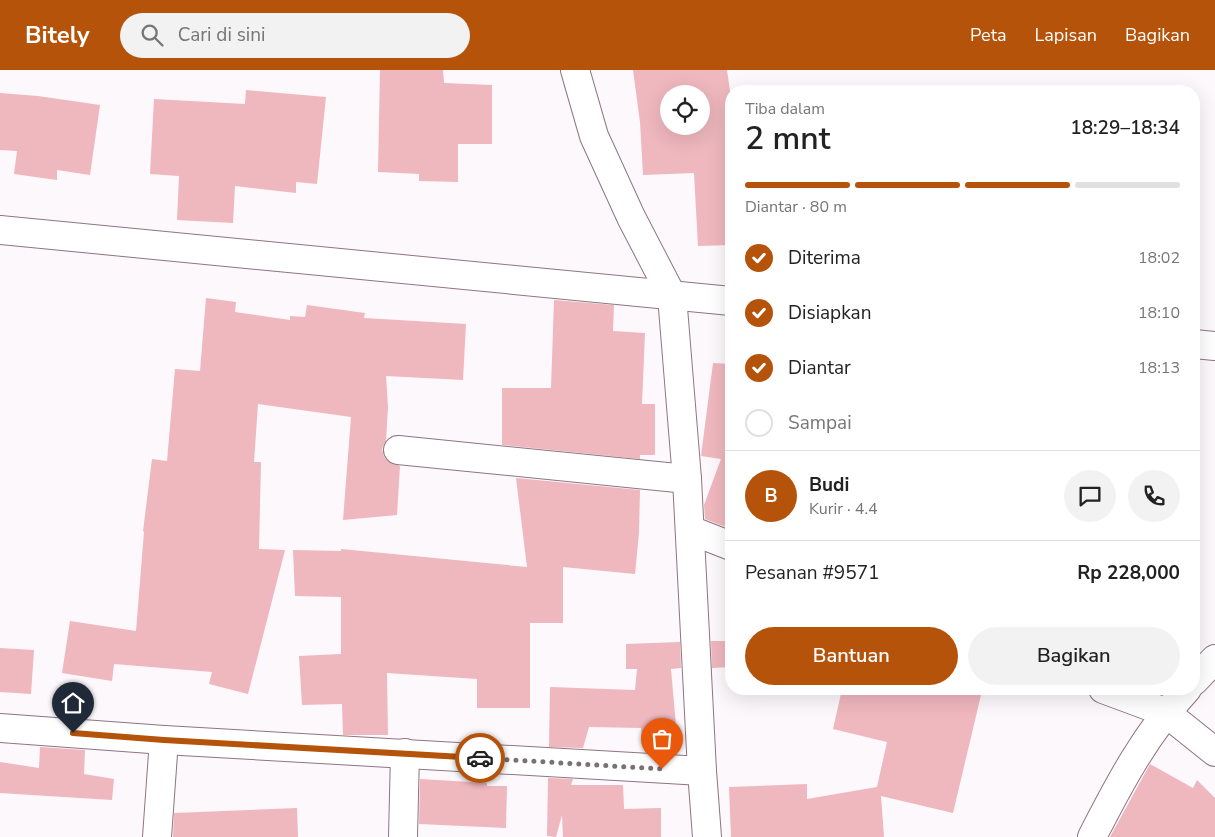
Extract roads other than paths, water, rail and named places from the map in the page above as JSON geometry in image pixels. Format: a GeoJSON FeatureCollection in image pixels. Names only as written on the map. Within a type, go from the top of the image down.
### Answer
{"type":"FeatureCollection","features":[{"type":"Feature","properties":{"kind":"street"},"geometry":{"type":"LineString","coordinates":[[575,70],[594,136],[631,217],[672,296],[687,478],[707,837]]}},
{"type":"Feature","properties":{"kind":"street"},"geometry":{"type":"LineString","coordinates":[[0,230],[725,300]]}},
{"type":"Feature","properties":{"kind":"street"},"geometry":{"type":"LineString","coordinates":[[1200,345],[1215,346]]}},
{"type":"Feature","properties":{"kind":"street"},"geometry":{"type":"LineString","coordinates":[[398,450],[687,478]]}},
{"type":"Feature","properties":{"kind":"street"},"geometry":{"type":"LineString","coordinates":[[690,530],[725,544]]}},
{"type":"Feature","properties":{"kind":"street"},"geometry":{"type":"LineString","coordinates":[[1200,675],[1215,658]]}},
{"type":"Feature","properties":{"kind":"street"},"geometry":{"type":"LineString","coordinates":[[1119,695],[1165,712],[1215,752]]}},
{"type":"Feature","properties":{"kind":"street"},"geometry":{"type":"LineString","coordinates":[[1092,837],[1112,797],[1150,734],[1165,712],[1181,695]]}},
{"type":"Feature","properties":{"kind":"street"},"geometry":{"type":"LineString","coordinates":[[0,728],[164,740],[702,772]]}},
{"type":"Feature","properties":{"kind":"street"},"geometry":{"type":"LineString","coordinates":[[157,837],[164,740]]}},
{"type":"Feature","properties":{"kind":"street"},"geometry":{"type":"LineString","coordinates":[[403,837],[405,753]]}}]}
